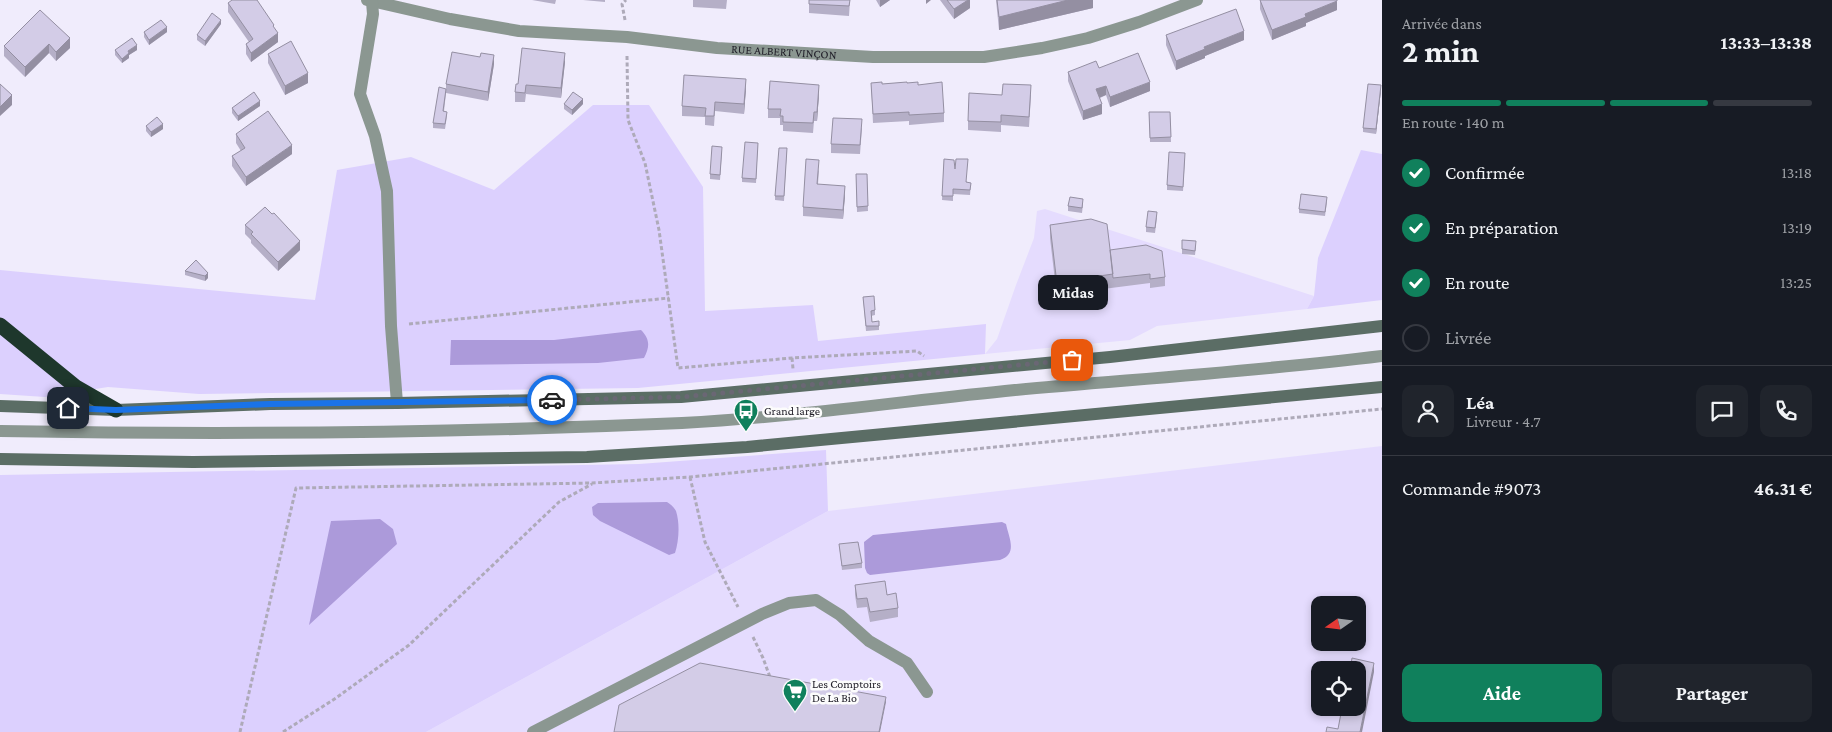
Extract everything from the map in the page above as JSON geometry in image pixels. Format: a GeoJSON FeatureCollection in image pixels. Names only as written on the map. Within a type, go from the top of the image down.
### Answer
{"type":"FeatureCollection","features":[{"type":"Feature","properties":{"kind":"highway"},"geometry":{"type":"LineString","coordinates":[[0,325],[76,388],[116,410]]}},
{"type":"Feature","properties":{"kind":"main road"},"geometry":{"type":"LineString","coordinates":[[0,406],[116,410],[270,404],[681,397],[1110,356],[1382,326]]}},
{"type":"Feature","properties":{"kind":"main road"},"geometry":{"type":"LineString","coordinates":[[0,459],[194,462],[586,457],[747,447],[1382,387]]}},
{"type":"Feature","properties":{"kind":"street","name":"RUE ALBERT VINÇON"},"geometry":{"type":"LineString","coordinates":[[370,1],[450,19],[519,31],[627,37],[717,48],[863,56],[984,57],[1042,48],[1088,38],[1139,22],[1197,0]]}},
{"type":"Feature","properties":{"kind":"street"},"geometry":{"type":"LineString","coordinates":[[370,1],[373,14],[360,94],[375,136],[387,191],[391,326],[397,403]]}},
{"type":"Feature","properties":{"kind":"street"},"geometry":{"type":"LineString","coordinates":[[0,431],[118,433],[376,432],[684,422],[738,419],[1012,390],[1382,356]]}},
{"type":"Feature","properties":{"kind":"street"},"geometry":{"type":"LineString","coordinates":[[533,732],[746,622],[789,603],[816,600],[840,615],[869,641],[907,663],[927,692]]}},
{"type":"Feature","properties":{"kind":"path"},"geometry":{"type":"LineString","coordinates":[[627,37],[628,120],[645,162],[660,230],[678,368],[792,358],[917,351],[924,357]]}},
{"type":"Feature","properties":{"kind":"path"},"geometry":{"type":"LineString","coordinates":[[391,326],[669,298]]}},
{"type":"Feature","properties":{"kind":"path"},"geometry":{"type":"LineString","coordinates":[[240,732],[296,488],[592,483],[690,477],[1382,409]]}},
{"type":"Feature","properties":{"kind":"path"},"geometry":{"type":"LineString","coordinates":[[690,477],[705,542],[764,658],[772,680]]}},
{"type":"Feature","properties":{"kind":"path"},"geometry":{"type":"LineString","coordinates":[[283,732],[336,698],[409,645],[559,502],[592,483]]}},
{"type":"Feature","properties":{"kind":"shaded area"},"geometry":{"type":"Polygon","coordinates":[[[593,105],[649,105],[703,187],[705,311],[813,305],[818,341],[986,324],[985,354],[638,388],[199,394],[108,387],[45,397],[0,394],[0,270],[315,300],[337,170],[411,157],[494,190],[593,105]]]}},
{"type":"Feature","properties":{"kind":"shaded area"},"geometry":{"type":"Polygon","coordinates":[[[1361,150],[1382,154],[1382,300],[1307,309],[1314,296],[1318,258],[1361,150]]]}},
{"type":"Feature","properties":{"kind":"shaded area"},"geometry":{"type":"Polygon","coordinates":[[[1045,209],[1314,296],[1307,309],[1157,326],[1130,340],[985,354],[997,339],[1034,238],[1037,211],[1045,209]]]}},
{"type":"Feature","properties":{"kind":"shaded area"},"geometry":{"type":"Polygon","coordinates":[[[641,330],[648,343],[644,358],[598,363],[450,365],[451,340],[554,340],[641,330]]]}},
{"type":"Feature","properties":{"kind":"shaded area"},"geometry":{"type":"Polygon","coordinates":[[[1382,446],[1382,732],[426,732],[828,511],[1382,446]]]}},
{"type":"Feature","properties":{"kind":"shaded area"},"geometry":{"type":"Polygon","coordinates":[[[826,450],[828,511],[426,732],[0,732],[0,475],[639,464],[826,450]]]}},
{"type":"Feature","properties":{"kind":"shaded area"},"geometry":{"type":"Polygon","coordinates":[[[667,502],[676,511],[678,526],[675,553],[669,555],[600,521],[593,515],[592,507],[598,503],[667,502]]]}},
{"type":"Feature","properties":{"kind":"shaded area"},"geometry":{"type":"Polygon","coordinates":[[[380,519],[393,529],[397,544],[309,625],[331,521],[380,519]]]}},
{"type":"Feature","properties":{"kind":"shaded area"},"geometry":{"type":"Polygon","coordinates":[[[1002,522],[1006,524],[1011,550],[1006,557],[1000,560],[870,575],[865,568],[864,542],[873,535],[1002,522]]]}},
{"type":"Feature","properties":{"kind":"building"},"geometry":{"type":"Polygon","coordinates":[[[232,0],[257,0],[278,33],[251,53],[246,44],[253,39],[228,3],[232,0]]]}},
{"type":"Feature","properties":{"kind":"building"},"geometry":{"type":"Polygon","coordinates":[[[809,0],[850,0],[849,6],[809,4],[809,0]]]}},
{"type":"Feature","properties":{"kind":"building"},"geometry":{"type":"Polygon","coordinates":[[[947,0],[968,0],[954,9],[947,0]]]}},
{"type":"Feature","properties":{"kind":"building"},"geometry":{"type":"Polygon","coordinates":[[[997,0],[1068,0],[999,17],[997,0]]]}},
{"type":"Feature","properties":{"kind":"building"},"geometry":{"type":"Polygon","coordinates":[[[1260,0],[1337,1],[1305,14],[1306,17],[1272,30],[1260,0]]]}},
{"type":"Feature","properties":{"kind":"building"},"geometry":{"type":"Polygon","coordinates":[[[1236,9],[1244,31],[1204,47],[1205,49],[1176,61],[1166,35],[1236,9]]]}},
{"type":"Feature","properties":{"kind":"building"},"geometry":{"type":"Polygon","coordinates":[[[40,10],[70,38],[56,52],[49,44],[25,67],[4,46],[40,10]]]}},
{"type":"Feature","properties":{"kind":"building"},"geometry":{"type":"Polygon","coordinates":[[[212,13],[221,20],[205,41],[197,35],[212,13]]]}},
{"type":"Feature","properties":{"kind":"building"},"geometry":{"type":"Polygon","coordinates":[[[161,20],[167,27],[149,40],[144,32],[161,20]]]}},
{"type":"Feature","properties":{"kind":"building"},"geometry":{"type":"Polygon","coordinates":[[[132,38],[137,45],[128,51],[129,53],[122,59],[115,50],[132,38]]]}},
{"type":"Feature","properties":{"kind":"building"},"geometry":{"type":"Polygon","coordinates":[[[291,41],[308,73],[285,86],[268,54],[291,41]]]}},
{"type":"Feature","properties":{"kind":"building"},"geometry":{"type":"Polygon","coordinates":[[[522,48],[565,53],[561,88],[526,85],[525,93],[515,92],[516,84],[518,84],[522,48]]]}},
{"type":"Feature","properties":{"kind":"building"},"geometry":{"type":"Polygon","coordinates":[[[452,52],[480,57],[481,53],[494,55],[488,92],[446,84],[452,52]]]}},
{"type":"Feature","properties":{"kind":"building"},"geometry":{"type":"Polygon","coordinates":[[[1138,53],[1150,82],[1110,97],[1106,86],[1096,89],[1102,104],[1083,111],[1068,72],[1096,61],[1099,68],[1138,53]]]}},
{"type":"Feature","properties":{"kind":"building"},"geometry":{"type":"Polygon","coordinates":[[[684,75],[746,79],[744,104],[715,102],[714,116],[705,116],[706,108],[682,106],[684,75]]]}},
{"type":"Feature","properties":{"kind":"building"},"geometry":{"type":"Polygon","coordinates":[[[770,81],[819,85],[817,112],[814,112],[813,123],[783,122],[783,116],[780,116],[781,109],[768,109],[770,81]]]}},
{"type":"Feature","properties":{"kind":"building"},"geometry":{"type":"Polygon","coordinates":[[[882,82],[882,84],[918,82],[918,85],[942,82],[944,113],[909,115],[909,112],[873,114],[871,83],[882,82]]]}},
{"type":"Feature","properties":{"kind":"building"},"geometry":{"type":"Polygon","coordinates":[[[0,84],[12,95],[0,107],[0,84]]]}},
{"type":"Feature","properties":{"kind":"building"},"geometry":{"type":"Polygon","coordinates":[[[1003,84],[1031,85],[1029,117],[1001,115],[1001,122],[968,121],[969,93],[1002,95],[1003,84]]]}},
{"type":"Feature","properties":{"kind":"building"},"geometry":{"type":"Polygon","coordinates":[[[1368,84],[1381,85],[1376,129],[1363,128],[1368,84]]]}},
{"type":"Feature","properties":{"kind":"building"},"geometry":{"type":"Polygon","coordinates":[[[439,87],[446,89],[443,111],[447,112],[445,124],[433,123],[439,87]]]}},
{"type":"Feature","properties":{"kind":"building"},"geometry":{"type":"Polygon","coordinates":[[[254,92],[260,101],[238,116],[232,108],[254,92]]]}},
{"type":"Feature","properties":{"kind":"building"},"geometry":{"type":"Polygon","coordinates":[[[573,92],[583,99],[572,110],[564,104],[573,92]]]}},
{"type":"Feature","properties":{"kind":"building"},"geometry":{"type":"Polygon","coordinates":[[[268,111],[292,145],[246,177],[232,156],[245,148],[236,134],[268,111]]]}},
{"type":"Feature","properties":{"kind":"building"},"geometry":{"type":"Polygon","coordinates":[[[1149,112],[1170,112],[1171,137],[1150,138],[1149,112]]]}},
{"type":"Feature","properties":{"kind":"building"},"geometry":{"type":"Polygon","coordinates":[[[157,117],[163,124],[151,132],[146,126],[157,117]]]}},
{"type":"Feature","properties":{"kind":"building"},"geometry":{"type":"Polygon","coordinates":[[[833,118],[862,119],[860,145],[831,144],[833,118]]]}},
{"type":"Feature","properties":{"kind":"building"},"geometry":{"type":"Polygon","coordinates":[[[745,142],[758,143],[756,179],[742,178],[745,142]]]}},
{"type":"Feature","properties":{"kind":"building"},"geometry":{"type":"Polygon","coordinates":[[[712,146],[722,147],[720,175],[710,174],[712,146]]]}},
{"type":"Feature","properties":{"kind":"building"},"geometry":{"type":"Polygon","coordinates":[[[779,148],[787,148],[784,196],[775,196],[779,148]]]}},
{"type":"Feature","properties":{"kind":"building"},"geometry":{"type":"Polygon","coordinates":[[[1169,152],[1185,153],[1183,187],[1167,185],[1169,152]]]}},
{"type":"Feature","properties":{"kind":"building"},"geometry":{"type":"Polygon","coordinates":[[[806,159],[819,160],[817,184],[845,186],[843,210],[803,207],[806,159]]]}},
{"type":"Feature","properties":{"kind":"building"},"geometry":{"type":"Polygon","coordinates":[[[944,159],[954,160],[955,169],[956,159],[968,159],[966,182],[971,183],[970,190],[953,189],[953,196],[942,196],[944,159]]]}},
{"type":"Feature","properties":{"kind":"building"},"geometry":{"type":"Polygon","coordinates":[[[856,174],[867,174],[868,206],[857,207],[856,174]]]}},
{"type":"Feature","properties":{"kind":"building"},"geometry":{"type":"Polygon","coordinates":[[[1301,194],[1327,197],[1325,212],[1299,209],[1301,194]]]}},
{"type":"Feature","properties":{"kind":"building"},"geometry":{"type":"Polygon","coordinates":[[[1070,197],[1083,199],[1082,208],[1068,206],[1070,197]]]}},
{"type":"Feature","properties":{"kind":"building"},"geometry":{"type":"Polygon","coordinates":[[[265,207],[272,214],[274,213],[300,241],[278,262],[251,234],[253,232],[245,225],[265,207]]]}},
{"type":"Feature","properties":{"kind":"building"},"geometry":{"type":"Polygon","coordinates":[[[1148,211],[1157,212],[1155,228],[1146,227],[1148,211]]]}},
{"type":"Feature","properties":{"kind":"building"},"geometry":{"type":"Polygon","coordinates":[[[1091,219],[1107,224],[1113,274],[1057,284],[1050,225],[1091,219]]]}},
{"type":"Feature","properties":{"kind":"building"},"geometry":{"type":"Polygon","coordinates":[[[1182,240],[1196,241],[1195,251],[1182,249],[1182,240]]]}},
{"type":"Feature","properties":{"kind":"building"},"geometry":{"type":"Polygon","coordinates":[[[1146,245],[1162,251],[1165,277],[1150,279],[1150,274],[1113,278],[1110,250],[1146,245]]]}},
{"type":"Feature","properties":{"kind":"building"},"geometry":{"type":"Polygon","coordinates":[[[196,260],[208,273],[205,276],[185,271],[196,260]]]}},
{"type":"Feature","properties":{"kind":"building"},"geometry":{"type":"Polygon","coordinates":[[[874,296],[875,310],[871,311],[872,322],[879,321],[879,326],[866,326],[863,297],[874,296]]]}},
{"type":"Feature","properties":{"kind":"building"},"geometry":{"type":"Polygon","coordinates":[[[858,542],[862,563],[842,566],[839,544],[858,542]]]}},
{"type":"Feature","properties":{"kind":"building"},"geometry":{"type":"Polygon","coordinates":[[[885,581],[887,595],[896,593],[898,608],[870,612],[867,598],[857,599],[855,585],[885,581]]]}},
{"type":"Feature","properties":{"kind":"building"},"geometry":{"type":"Polygon","coordinates":[[[1352,658],[1365,661],[1352,661],[1352,658]]]}},
{"type":"Feature","properties":{"kind":"building"},"geometry":{"type":"Polygon","coordinates":[[[1366,661],[1374,663],[1366,702],[1366,661]]]}},
{"type":"Feature","properties":{"kind":"building"},"geometry":{"type":"Polygon","coordinates":[[[700,663],[886,697],[879,732],[614,732],[619,705],[700,663]]]}},
{"type":"Feature","properties":{"kind":"building"},"geometry":{"type":"Polygon","coordinates":[[[1340,716],[1363,716],[1360,732],[1326,732],[1327,727],[1338,729],[1340,716]]]}},
{"type":"Feature","properties":{"kind":"way so far"},"geometry":{"type":"LineString","coordinates":[[552,400],[681,397],[1072,360]]}},
{"type":"Feature","properties":{"kind":"place","name":"Midas"},"geometry":{"type":"Point","coordinates":[1072,360]}},
{"type":"Feature","properties":{"kind":"place","name":"Grand large"},"geometry":{"type":"Point","coordinates":[746,432]}},
{"type":"Feature","properties":{"kind":"place","name":"Les Comptoirs De La Bio"},"geometry":{"type":"Point","coordinates":[795,712]}},
{"type":"Feature","properties":{"kind":"route"},"geometry":{"type":"LineString","coordinates":[[68,408],[116,410],[270,404],[552,400]]}}]}
